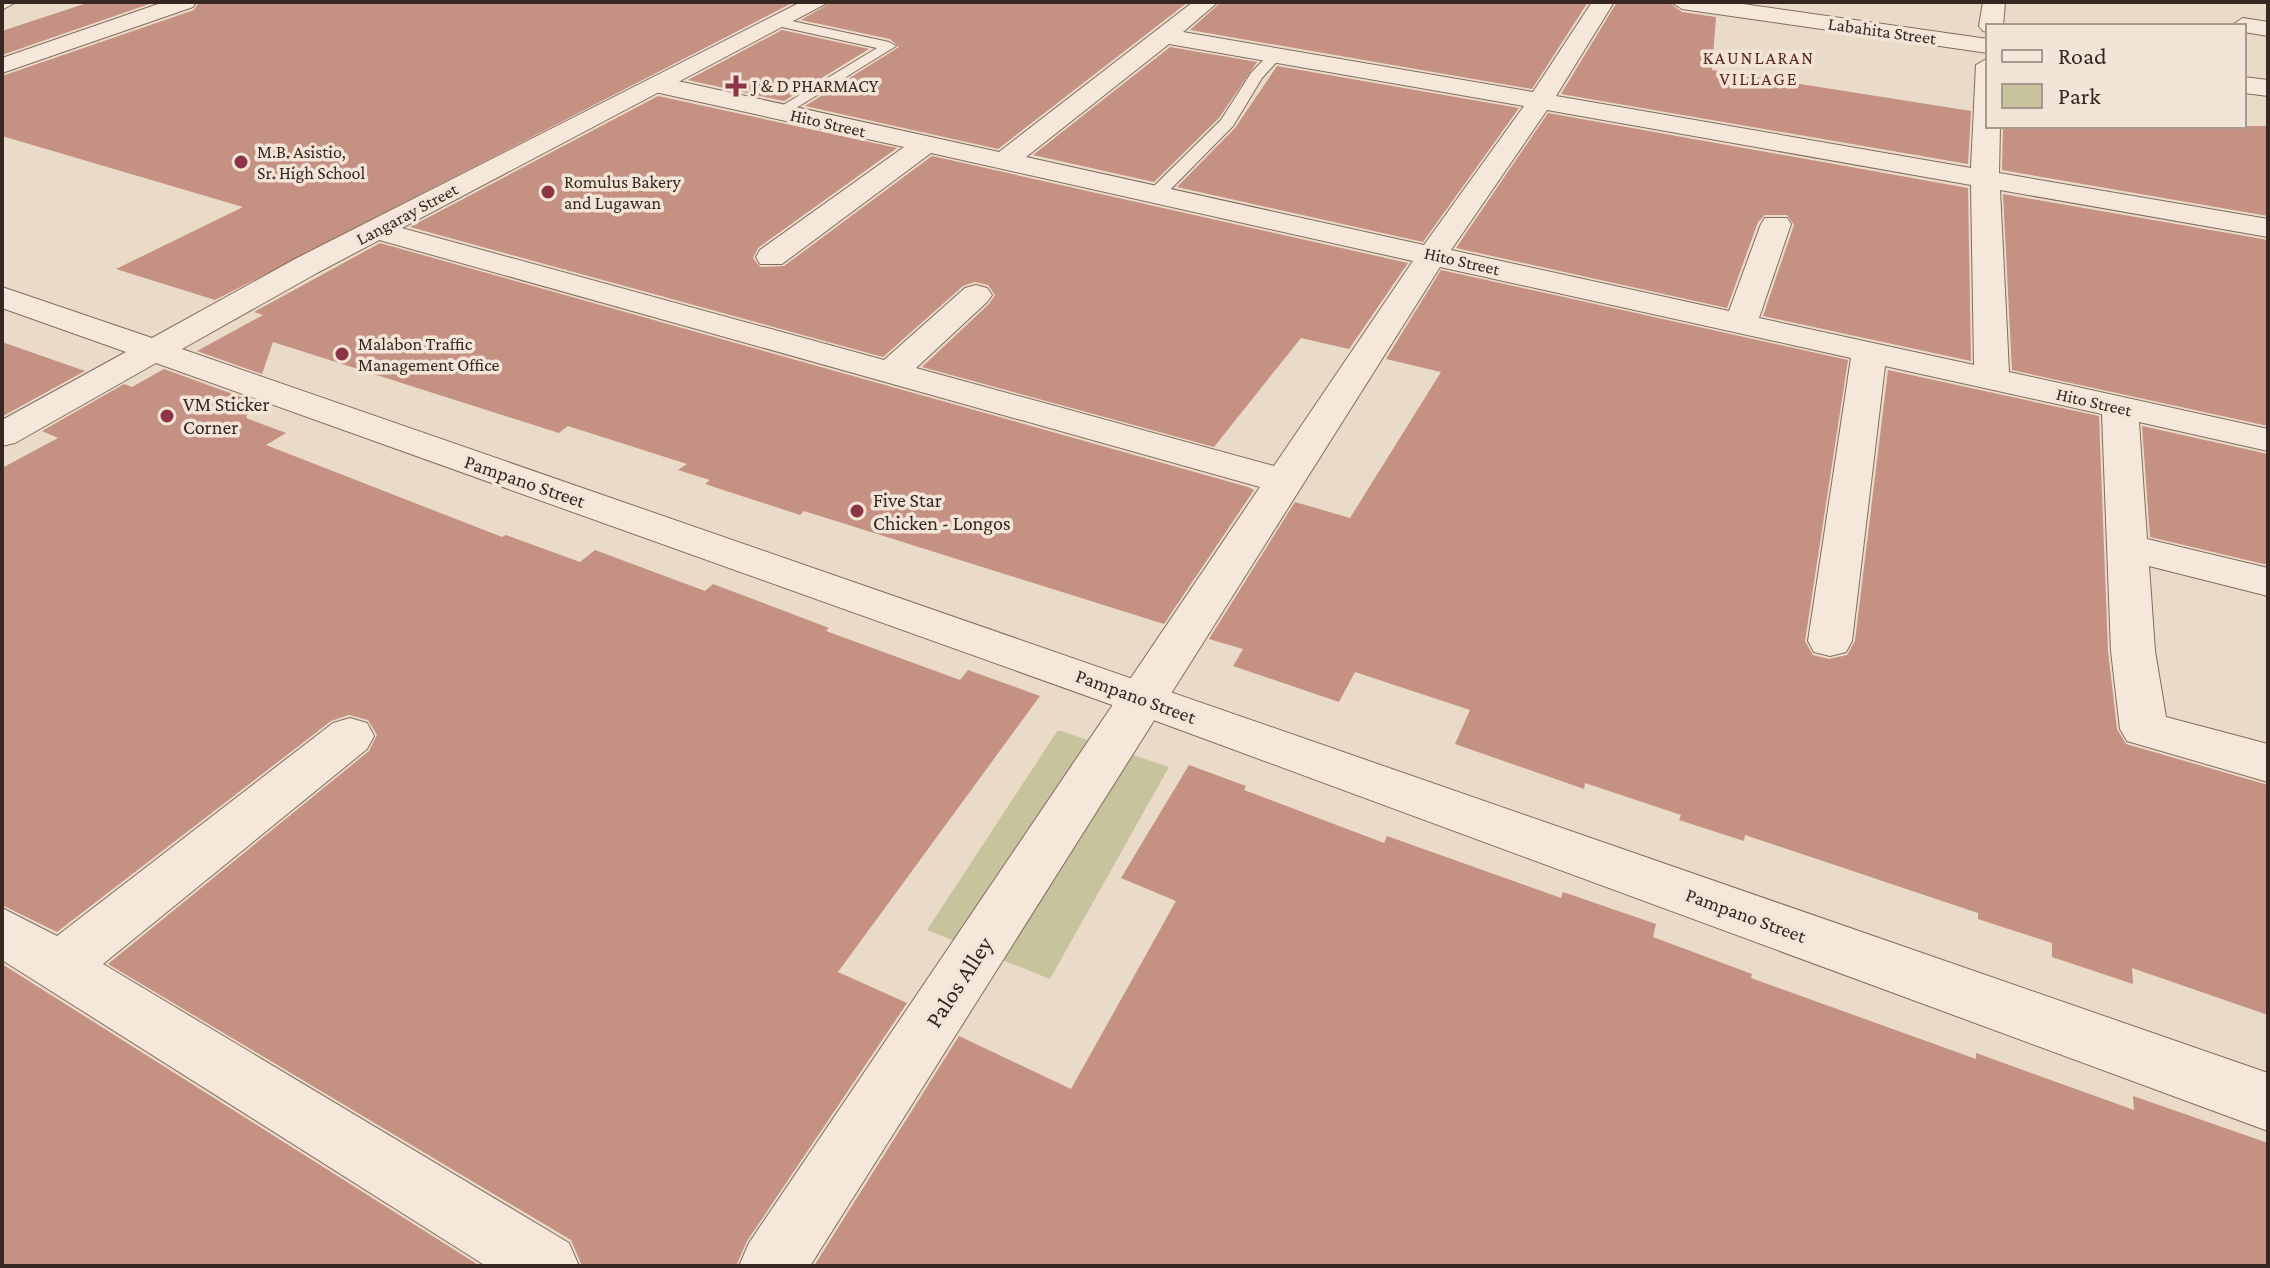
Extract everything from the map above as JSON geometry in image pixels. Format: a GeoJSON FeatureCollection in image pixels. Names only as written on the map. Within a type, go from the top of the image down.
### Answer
{"type":"FeatureCollection","features":[{"type":"Feature","properties":{"kind":"street"},"geometry":{"type":"LineString","coordinates":[[2,66],[185,2]]}},
{"type":"Feature","properties":{"kind":"street","name":"Langaray Street"},"geometry":{"type":"LineString","coordinates":[[2,435],[376,230],[818,2]]}},
{"type":"Feature","properties":{"kind":"street"},"geometry":{"type":"LineString","coordinates":[[1003,162],[1207,2]]}},
{"type":"Feature","properties":{"kind":"street","name":"Palos Alley"},"geometry":{"type":"LineString","coordinates":[[772,1266],[1433,254],[1541,100],[1603,2]]}},
{"type":"Feature","properties":{"kind":"street","name":"Labahita Street"},"geometry":{"type":"LineString","coordinates":[[1682,2],[1751,7],[1986,46]]}},
{"type":"Feature","properties":{"kind":"street"},"geometry":{"type":"LineString","coordinates":[[1991,24],[1994,2]]}},
{"type":"Feature","properties":{"kind":"street"},"geometry":{"type":"LineString","coordinates":[[2246,25],[2268,29]]}},
{"type":"Feature","properties":{"kind":"street"},"geometry":{"type":"LineString","coordinates":[[1165,36],[2268,228]]}},
{"type":"Feature","properties":{"kind":"street","name":"Hito Street"},"geometry":{"type":"LineString","coordinates":[[655,84],[2268,440]]}},
{"type":"Feature","properties":{"kind":"street"},"geometry":{"type":"LineString","coordinates":[[2246,85],[2268,88]]}},
{"type":"Feature","properties":{"kind":"street"},"geometry":{"type":"LineString","coordinates":[[1986,128],[1985,177],[1992,379]]}},
{"type":"Feature","properties":{"kind":"street"},"geometry":{"type":"LineString","coordinates":[[771,257],[924,145]]}},
{"type":"Feature","properties":{"kind":"street"},"geometry":{"type":"LineString","coordinates":[[1741,323],[1776,224]]}},
{"type":"Feature","properties":{"kind":"street"},"geometry":{"type":"LineString","coordinates":[[376,230],[1284,481]]}},
{"type":"Feature","properties":{"kind":"street"},"geometry":{"type":"LineString","coordinates":[[890,373],[976,295]]}},
{"type":"Feature","properties":{"kind":"street","name":"Pampano Street"},"geometry":{"type":"LineString","coordinates":[[2,297],[1145,699],[2268,1102]]}},
{"type":"Feature","properties":{"kind":"street"},"geometry":{"type":"LineString","coordinates":[[1830,641],[1869,352]]}},
{"type":"Feature","properties":{"kind":"street"},"geometry":{"type":"LineString","coordinates":[[2120,408],[2126,547],[2144,729],[2268,763]]}},
{"type":"Feature","properties":{"kind":"street"},"geometry":{"type":"LineString","coordinates":[[2126,547],[2268,582]]}},
{"type":"Feature","properties":{"kind":"street"},"geometry":{"type":"LineString","coordinates":[[60,966],[350,736]]}},
{"type":"Feature","properties":{"kind":"street"},"geometry":{"type":"LineString","coordinates":[[2,931],[546,1266]]}},
{"type":"Feature","properties":{"kind":"lane"},"geometry":{"type":"LineString","coordinates":[[778,22],[889,46],[780,113]]}},
{"type":"Feature","properties":{"kind":"lane"},"geometry":{"type":"LineString","coordinates":[[1155,195],[1227,123],[1256,76],[1276,55]]}},
{"type":"Feature","properties":{"kind":"green space"},"geometry":{"type":"Polygon","coordinates":[[[1058,730],[1169,767],[1050,979],[927,930],[1058,730]]]}},
{"type":"Feature","properties":{"kind":"building"},"geometry":{"type":"Polygon","coordinates":[[[90,2],[155,2],[2,55],[2,31],[90,2]]]}},
{"type":"Feature","properties":{"kind":"building","name":"M.B. Asistio, Sr. High School"},"geometry":{"type":"Polygon","coordinates":[[[199,2],[794,2],[215,300],[116,269],[243,207],[2,136],[2,76],[194,10],[199,2]]]}},
{"type":"Feature","properties":{"kind":"building"},"geometry":{"type":"Polygon","coordinates":[[[832,2],[1188,2],[998,149],[805,106],[899,47],[890,39],[801,20],[832,2]]]}},
{"type":"Feature","properties":{"kind":"building"},"geometry":{"type":"Polygon","coordinates":[[[1221,2],[1588,2],[1532,89],[1190,30],[1221,2]]]}},
{"type":"Feature","properties":{"kind":"building"},"geometry":{"type":"Polygon","coordinates":[[[1617,2],[1668,2],[1682,12],[1716,17],[1712,70],[1971,111],[1968,164],[1561,94],[1617,2]]]}},
{"type":"Feature","properties":{"kind":"building"},"geometry":{"type":"Polygon","coordinates":[[[782,30],[869,49],[784,101],[688,80],[782,30]]]}},
{"type":"Feature","properties":{"kind":"building"},"geometry":{"type":"Polygon","coordinates":[[[1170,47],[1257,62],[1219,118],[1154,182],[1033,155],[1170,47]]]}},
{"type":"Feature","properties":{"kind":"building"},"geometry":{"type":"Polygon","coordinates":[[[1277,66],[1519,108],[1423,242],[1177,187],[1235,128],[1277,66]]]}},
{"type":"Feature","properties":{"kind":"building"},"geometry":{"type":"Polygon","coordinates":[[[658,96],[897,148],[758,248],[753,258],[760,267],[784,266],[932,156],[1408,263],[1349,349],[1301,338],[1214,447],[922,367],[989,304],[995,295],[988,285],[975,282],[963,286],[883,357],[410,227],[658,96]]]}},
{"type":"Feature","properties":{"kind":"building"},"geometry":{"type":"Polygon","coordinates":[[[1548,113],[1968,188],[1971,361],[1763,316],[1794,225],[1787,215],[1765,215],[1758,222],[1727,308],[1456,248],[1548,113]]]}},
{"type":"Feature","properties":{"kind":"building"},"geometry":{"type":"Polygon","coordinates":[[[2268,126],[2268,216],[2002,170],[2003,128],[2268,126]]]}},
{"type":"Feature","properties":{"kind":"building"},"geometry":{"type":"Polygon","coordinates":[[[2003,194],[2268,240],[2268,426],[2012,370],[2003,194]]]}},
{"type":"Feature","properties":{"kind":"building"},"geometry":{"type":"Polygon","coordinates":[[[380,243],[1254,490],[1164,624],[804,511],[800,515],[705,484],[710,480],[678,470],[687,464],[568,426],[559,433],[273,342],[262,374],[197,351],[263,315],[254,312],[380,243]]]}},
{"type":"Feature","properties":{"kind":"building"},"geometry":{"type":"Polygon","coordinates":[[[1441,270],[1848,360],[1805,641],[1813,655],[1829,659],[1847,655],[1855,641],[1888,370],[2099,416],[2108,651],[2117,729],[2126,744],[2268,785],[2268,1015],[2132,968],[2133,984],[2052,957],[2052,943],[1978,919],[1978,913],[1745,835],[1744,841],[1679,820],[1681,815],[1585,783],[1584,789],[1455,744],[1470,710],[1355,672],[1339,702],[1233,666],[1243,649],[1209,639],[1295,502],[1350,518],[1441,372],[1386,359],[1441,270]]]}},
{"type":"Feature","properties":{"kind":"building"},"geometry":{"type":"Polygon","coordinates":[[[2,342],[85,371],[3,416],[2,342]]]}},
{"type":"Feature","properties":{"kind":"building"},"geometry":{"type":"Polygon","coordinates":[[[164,369],[252,401],[246,418],[286,433],[266,445],[502,537],[506,535],[580,562],[595,550],[705,591],[713,584],[829,628],[826,631],[960,680],[968,670],[1040,696],[838,972],[907,1003],[747,1241],[736,1266],[582,1266],[571,1240],[108,964],[369,751],[377,735],[368,720],[349,715],[331,721],[57,932],[2,905],[2,468],[58,438],[42,431],[124,384],[132,387],[164,369]]]}},
{"type":"Feature","properties":{"kind":"building"},"geometry":{"type":"Polygon","coordinates":[[[2142,426],[2268,454],[2268,565],[2150,537],[2142,426]]]}},
{"type":"Feature","properties":{"kind":"building"},"geometry":{"type":"Polygon","coordinates":[[[1189,765],[1246,786],[1244,790],[1384,843],[1387,836],[1561,898],[1563,892],[1656,924],[1653,937],[1752,974],[1751,978],[1976,1059],[1976,1053],[2134,1110],[2133,1096],[2268,1143],[2268,1266],[814,1266],[959,1036],[1071,1089],[1176,901],[1121,878],[1189,765]]]}},
{"type":"Feature","properties":{"kind":"building"},"geometry":{"type":"Polygon","coordinates":[[[2,964],[480,1266],[2,1266],[2,964]]]}},
{"type":"Feature","properties":{"kind":"place","name":"J & D PHARMACY"},"geometry":{"type":"Point","coordinates":[736,86]}},
{"type":"Feature","properties":{"kind":"place","name":"M.B. Asistio, Sr. High School"},"geometry":{"type":"Point","coordinates":[241,162]}},
{"type":"Feature","properties":{"kind":"place","name":"Romulus Bakery and Lugawan"},"geometry":{"type":"Point","coordinates":[548,192]}},
{"type":"Feature","properties":{"kind":"place","name":"Malabon Traffic Management Office"},"geometry":{"type":"Point","coordinates":[342,354]}},
{"type":"Feature","properties":{"kind":"place","name":"VM Sticker Corner"},"geometry":{"type":"Point","coordinates":[167,416]}},
{"type":"Feature","properties":{"kind":"place","name":"Five Star Chicken - Longos"},"geometry":{"type":"Point","coordinates":[857,511]}},
{"type":"Feature","properties":{"kind":"district","name":"KAUNLARAN VILLAGE"},"geometry":{"type":"Point","coordinates":[1759,68]}}]}
